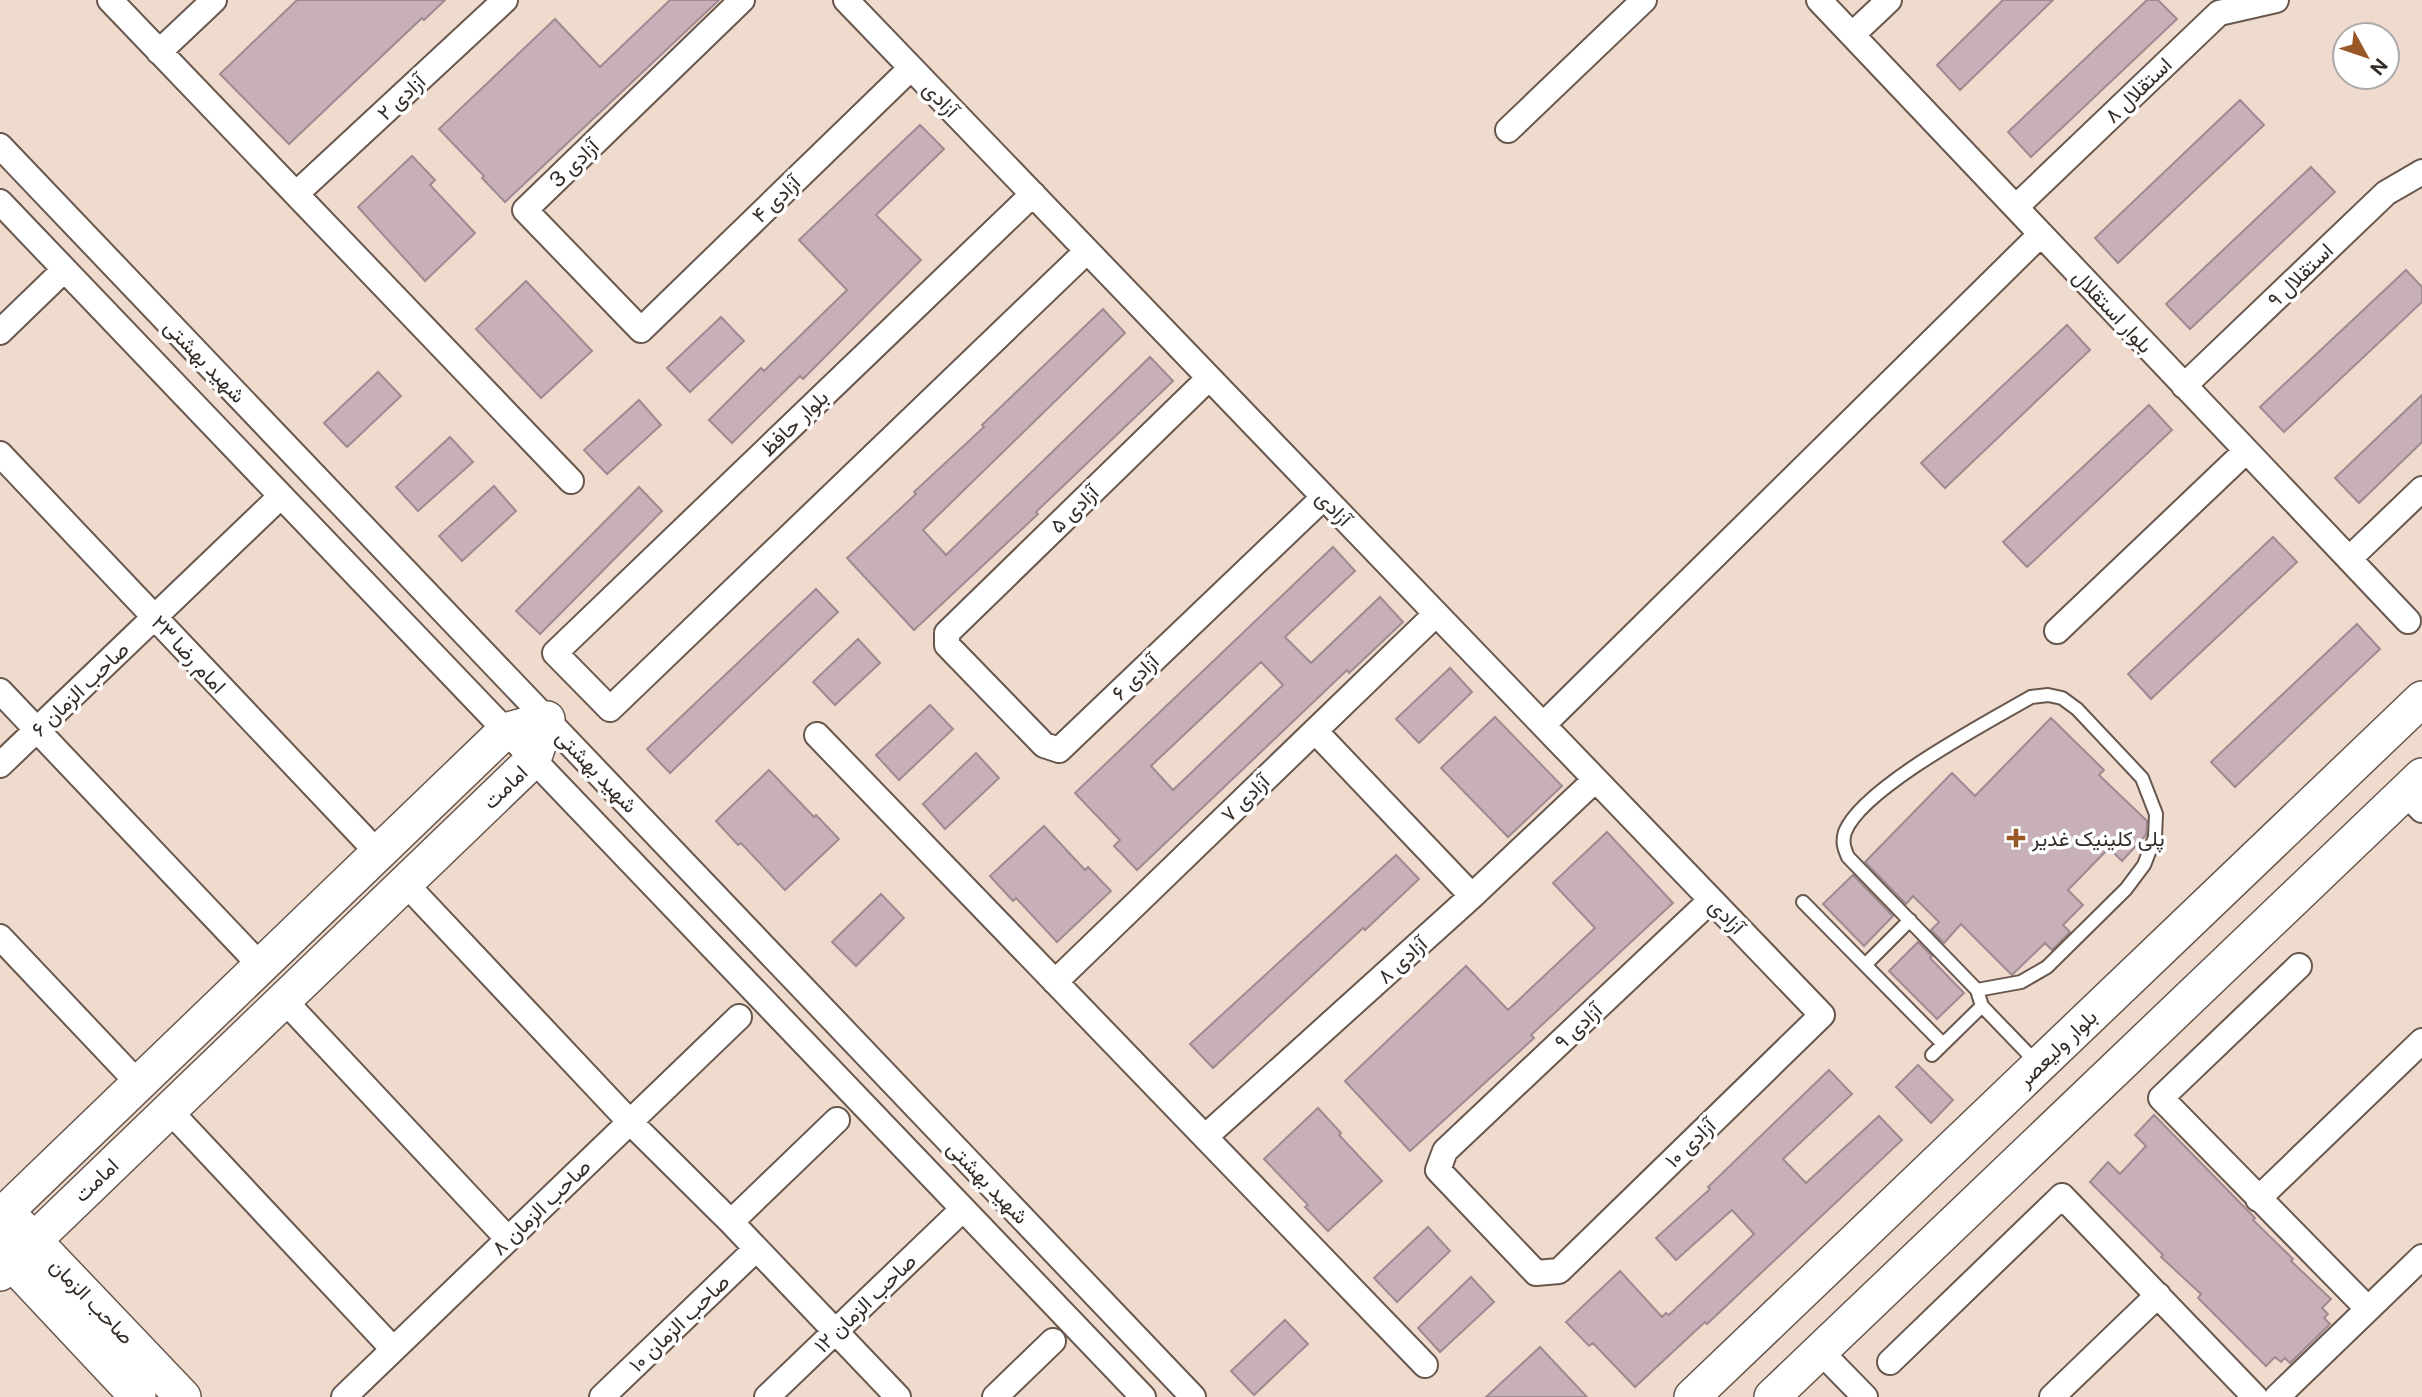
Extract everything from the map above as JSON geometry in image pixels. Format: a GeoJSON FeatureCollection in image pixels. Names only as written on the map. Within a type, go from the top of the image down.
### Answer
{"type":"FeatureCollection","features":[{"type":"Feature","properties":{"kind":"street"},"geometry":{"type":"LineString","coordinates":[[110,0],[571,481]]}},
{"type":"Feature","properties":{"kind":"street"},"geometry":{"type":"LineString","coordinates":[[159,52],[214,0]]}},
{"type":"Feature","properties":{"kind":"street","name":"آزادی ۲"},"geometry":{"type":"LineString","coordinates":[[297,193],[505,0]]}},
{"type":"Feature","properties":{"kind":"street","name":"آزادی 3"},"geometry":{"type":"LineString","coordinates":[[641,330],[526,210],[743,0]]}},
{"type":"Feature","properties":{"kind":"street","name":"آزادی"},"geometry":{"type":"LineString","coordinates":[[846,0],[1822,1015]]}},
{"type":"Feature","properties":{"kind":"street"},"geometry":{"type":"LineString","coordinates":[[1507,130],[1644,0]]}},
{"type":"Feature","properties":{"kind":"street","name":"بلوار استقلال"},"geometry":{"type":"LineString","coordinates":[[1819,0],[2408,621]]}},
{"type":"Feature","properties":{"kind":"street"},"geometry":{"type":"LineString","coordinates":[[1852,35],[1889,0]]}},
{"type":"Feature","properties":{"kind":"street","name":"استقلال ۸"},"geometry":{"type":"LineString","coordinates":[[2015,207],[2218,13],[2276,0]]}},
{"type":"Feature","properties":{"kind":"street","name":"آزادی ۴"},"geometry":{"type":"LineString","coordinates":[[641,330],[911,68]]}},
{"type":"Feature","properties":{"kind":"street","name":"شهید بهشتی"},"geometry":{"type":"LineString","coordinates":[[0,146],[1193,1397]]}},
{"type":"Feature","properties":{"kind":"street","name":"استقلال ۹"},"geometry":{"type":"LineString","coordinates":[[2184,386],[2386,193],[2422,172]]}},
{"type":"Feature","properties":{"kind":"street","name":"بلوار حافظ"},"geometry":{"type":"LineString","coordinates":[[1032,194],[555,653],[610,709],[1087,251]]}},
{"type":"Feature","properties":{"kind":"street","name":"شهید بهشتی"},"geometry":{"type":"LineString","coordinates":[[0,202],[1143,1397]]}},
{"type":"Feature","properties":{"kind":"street"},"geometry":{"type":"LineString","coordinates":[[1543,725],[2041,234]]}},
{"type":"Feature","properties":{"kind":"street"},"geometry":{"type":"LineString","coordinates":[[0,332],[64,270]]}},
{"type":"Feature","properties":{"kind":"street","name":"آزادی ۵"},"geometry":{"type":"LineString","coordinates":[[947,645],[947,633],[1209,378]]}},
{"type":"Feature","properties":{"kind":"street"},"geometry":{"type":"LineString","coordinates":[[2057,631],[2246,451]]}},
{"type":"Feature","properties":{"kind":"street","name":"امام رضا ۲۳"},"geometry":{"type":"LineString","coordinates":[[0,454],[378,853]]}},
{"type":"Feature","properties":{"kind":"street"},"geometry":{"type":"LineString","coordinates":[[2348,559],[2422,489]]}},
{"type":"Feature","properties":{"kind":"street","name":"صاحب الزمان ۶"},"geometry":{"type":"LineString","coordinates":[[0,765],[281,496]]}},
{"type":"Feature","properties":{"kind":"street","name":"آزادی ۶"},"geometry":{"type":"LineString","coordinates":[[947,645],[1044,746],[1059,750],[1324,497]]}},
{"type":"Feature","properties":{"kind":"street","name":"آزادی ۷"},"geometry":{"type":"LineString","coordinates":[[1055,982],[1436,614]]}},
{"type":"Feature","properties":{"kind":"street"},"geometry":{"type":"LineString","coordinates":[[0,691],[261,966]]}},
{"type":"Feature","properties":{"kind":"street","name":"بلوار ولیعصر"},"geometry":{"type":"LineString","coordinates":[[1692,1397],[2422,699]]}},
{"type":"Feature","properties":{"kind":"street","name":"امامت"},"geometry":{"type":"LineString","coordinates":[[2,1211],[139,1084],[505,731],[547,719]]}},
{"type":"Feature","properties":{"kind":"street","name":"امامت"},"geometry":{"type":"LineString","coordinates":[[11,1256],[169,1110],[533,760],[547,719]]}},
{"type":"Feature","properties":{"kind":"street"},"geometry":{"type":"LineString","coordinates":[[1315,730],[1472,896]]}},
{"type":"Feature","properties":{"kind":"street"},"geometry":{"type":"LineString","coordinates":[[817,735],[1424,1365]]}},
{"type":"Feature","properties":{"kind":"street","name":"آزادی ۸"},"geometry":{"type":"LineString","coordinates":[[1205,1137],[1472,896],[1595,780]]}},
{"type":"Feature","properties":{"kind":"street"},"geometry":{"type":"LineString","coordinates":[[1772,1397],[2254,936],[2416,793]]}},
{"type":"Feature","properties":{"kind":"street"},"geometry":{"type":"LineString","coordinates":[[405,883],[630,1122],[731,1222],[898,1397]]}},
{"type":"Feature","properties":{"kind":"street"},"geometry":{"type":"LineString","coordinates":[[2215,897],[2254,936]]}},
{"type":"Feature","properties":{"kind":"street","name":"آزادی ۹"},"geometry":{"type":"LineString","coordinates":[[1559,1271],[1536,1273],[1438,1170],[1445,1151],[1711,900]]}},
{"type":"Feature","properties":{"kind":"street"},"geometry":{"type":"LineString","coordinates":[[0,937],[139,1084]]}},
{"type":"Feature","properties":{"kind":"street"},"geometry":{"type":"LineString","coordinates":[[2299,966],[2161,1098],[2367,1308]]}},
{"type":"Feature","properties":{"kind":"street"},"geometry":{"type":"LineString","coordinates":[[284,1000],[508,1239]]}},
{"type":"Feature","properties":{"kind":"street","name":"آزادی ۱۰"},"geometry":{"type":"LineString","coordinates":[[1559,1271],[1822,1015]]}},
{"type":"Feature","properties":{"kind":"street","name":"صاحب الزمان ۸"},"geometry":{"type":"LineString","coordinates":[[344,1397],[739,1017]]}},
{"type":"Feature","properties":{"kind":"street"},"geometry":{"type":"LineString","coordinates":[[2258,1199],[2422,1041]]}},
{"type":"Feature","properties":{"kind":"street"},"geometry":{"type":"LineString","coordinates":[[169,1110],[393,1349]]}},
{"type":"Feature","properties":{"kind":"street"},"geometry":{"type":"LineString","coordinates":[[731,1222],[838,1120]]}},
{"type":"Feature","properties":{"kind":"street"},"geometry":{"type":"LineString","coordinates":[[1890,1362],[2062,1196],[2255,1397]]}},
{"type":"Feature","properties":{"kind":"street","name":"صاحب الزمان ۱۲"},"geometry":{"type":"LineString","coordinates":[[768,1397],[963,1209]]}},
{"type":"Feature","properties":{"kind":"street","name":"صاحب الزمان"},"geometry":{"type":"LineString","coordinates":[[2,1211],[11,1256],[138,1397]]}},
{"type":"Feature","properties":{"kind":"street","name":"صاحب الزمان ۱۰"},"geometry":{"type":"LineString","coordinates":[[602,1397],[756,1249]]}},
{"type":"Feature","properties":{"kind":"street","name":"صاحب الزمان"},"geometry":{"type":"LineString","coordinates":[[11,1256],[183,1397]]}},
{"type":"Feature","properties":{"kind":"street"},"geometry":{"type":"LineString","coordinates":[[2277,1397],[2422,1257]]}},
{"type":"Feature","properties":{"kind":"street"},"geometry":{"type":"LineString","coordinates":[[2052,1397],[2158,1295]]}},
{"type":"Feature","properties":{"kind":"street"},"geometry":{"type":"LineString","coordinates":[[995,1397],[1053,1341]]}},
{"type":"Feature","properties":{"kind":"street"},"geometry":{"type":"LineString","coordinates":[[1820,1351],[1865,1397]]}},
{"type":"Feature","properties":{"kind":"lane"},"geometry":{"type":"LineString","coordinates":[[1978,990],[2021,982],[2047,967],[2126,889],[2144,865],[2155,837],[2156,814],[2141,778],[2077,709],[2062,698],[2031,696],[1928,757],[1863,807],[1852,820],[1843,844],[1848,857],[1978,990],[1982,1006],[2039,1065]]}},
{"type":"Feature","properties":{"kind":"lane"},"geometry":{"type":"LineString","coordinates":[[1803,902],[1943,1044]]}},
{"type":"Feature","properties":{"kind":"lane"},"geometry":{"type":"LineString","coordinates":[[1865,965],[1910,920]]}},
{"type":"Feature","properties":{"kind":"lane"},"geometry":{"type":"LineString","coordinates":[[1932,1055],[1982,1006]]}},
{"type":"Feature","properties":{"kind":"building"},"geometry":{"type":"Polygon","coordinates":[[[297,0],[445,0],[424,20],[422,18],[289,144],[220,74],[297,0]]]}},
{"type":"Feature","properties":{"kind":"building"},"geometry":{"type":"Polygon","coordinates":[[[670,0],[719,0],[505,202],[439,129],[555,19],[600,67],[670,0]]]}},
{"type":"Feature","properties":{"kind":"building"},"geometry":{"type":"Polygon","coordinates":[[[2003,0],[2053,0],[1960,90],[1937,65],[2003,0]]]}},
{"type":"Feature","properties":{"kind":"building"},"geometry":{"type":"Polygon","coordinates":[[[2147,0],[2158,0],[2177,19],[2031,157],[2008,132],[2147,0]]]}},
{"type":"Feature","properties":{"kind":"building"},"geometry":{"type":"Polygon","coordinates":[[[2240,100],[2264,125],[2118,263],[2095,238],[2240,100]]]}},
{"type":"Feature","properties":{"kind":"building"},"geometry":{"type":"Polygon","coordinates":[[[920,125],[944,149],[876,215],[921,260],[803,379],[800,376],[732,443],[709,420],[761,368],[764,371],[847,290],[799,240],[920,125]]]}},
{"type":"Feature","properties":{"kind":"building"},"geometry":{"type":"Polygon","coordinates":[[[412,156],[435,180],[430,185],[475,233],[425,281],[358,207],[412,156]]]}},
{"type":"Feature","properties":{"kind":"building"},"geometry":{"type":"Polygon","coordinates":[[[2311,167],[2335,192],[2190,329],[2166,304],[2311,167]]]}},
{"type":"Feature","properties":{"kind":"building"},"geometry":{"type":"Polygon","coordinates":[[[2406,270],[2422,287],[2422,302],[2284,432],[2260,407],[2406,270]]]}},
{"type":"Feature","properties":{"kind":"building"},"geometry":{"type":"Polygon","coordinates":[[[526,281],[592,351],[541,398],[476,329],[526,281]]]}},
{"type":"Feature","properties":{"kind":"building"},"geometry":{"type":"Polygon","coordinates":[[[1103,309],[1125,333],[923,530],[946,555],[1150,357],[1173,381],[1036,512],[1038,514],[914,630],[847,558],[916,494],[914,492],[1103,309]]]}},
{"type":"Feature","properties":{"kind":"building"},"geometry":{"type":"Polygon","coordinates":[[[721,317],[744,341],[690,392],[667,368],[721,317]]]}},
{"type":"Feature","properties":{"kind":"building"},"geometry":{"type":"Polygon","coordinates":[[[2067,325],[2090,350],[1945,488],[1921,463],[2067,325]]]}},
{"type":"Feature","properties":{"kind":"building"},"geometry":{"type":"Polygon","coordinates":[[[378,372],[401,396],[347,447],[324,423],[378,372]]]}},
{"type":"Feature","properties":{"kind":"building"},"geometry":{"type":"Polygon","coordinates":[[[2422,395],[2422,442],[2359,503],[2335,478],[2422,395]]]}},
{"type":"Feature","properties":{"kind":"building"},"geometry":{"type":"Polygon","coordinates":[[[639,400],[661,425],[607,474],[584,450],[639,400]]]}},
{"type":"Feature","properties":{"kind":"building"},"geometry":{"type":"Polygon","coordinates":[[[2149,405],[2172,430],[2027,567],[2003,542],[2149,405]]]}},
{"type":"Feature","properties":{"kind":"building"},"geometry":{"type":"Polygon","coordinates":[[[450,437],[473,462],[418,511],[396,487],[450,437]]]}},
{"type":"Feature","properties":{"kind":"building"},"geometry":{"type":"Polygon","coordinates":[[[494,486],[516,511],[462,561],[439,536],[494,486]]]}},
{"type":"Feature","properties":{"kind":"building"},"geometry":{"type":"Polygon","coordinates":[[[639,487],[662,511],[540,634],[516,611],[639,487]]]}},
{"type":"Feature","properties":{"kind":"building"},"geometry":{"type":"Polygon","coordinates":[[[2273,537],[2297,562],[2151,699],[2128,674],[2273,537]]]}},
{"type":"Feature","properties":{"kind":"building"},"geometry":{"type":"Polygon","coordinates":[[[1333,547],[1355,571],[1285,637],[1311,663],[1380,597],[1403,622],[1349,673],[1347,670],[1137,870],[1114,846],[1120,840],[1075,793],[1333,547]],[[1261,662],[1151,766],[1173,790],[1283,685],[1261,662]]]}},
{"type":"Feature","properties":{"kind":"building"},"geometry":{"type":"Polygon","coordinates":[[[816,589],[838,612],[670,773],[647,749],[816,589]]]}},
{"type":"Feature","properties":{"kind":"building"},"geometry":{"type":"Polygon","coordinates":[[[2357,624],[2380,649],[2235,787],[2211,762],[2357,624]]]}},
{"type":"Feature","properties":{"kind":"building"},"geometry":{"type":"Polygon","coordinates":[[[858,639],[880,663],[835,705],[813,682],[858,639]]]}},
{"type":"Feature","properties":{"kind":"building"},"geometry":{"type":"Polygon","coordinates":[[[1450,668],[1472,692],[1419,743],[1396,719],[1450,668]]]}},
{"type":"Feature","properties":{"kind":"building"},"geometry":{"type":"Polygon","coordinates":[[[930,705],[953,729],[899,780],[876,755],[930,705]]]}},
{"type":"Feature","properties":{"kind":"building"},"geometry":{"type":"Polygon","coordinates":[[[1495,717],[1562,786],[1508,837],[1441,768],[1495,717]]]}},
{"type":"Feature","properties":{"kind":"building","name":"پلی کلینیک غدیر"},"geometry":{"type":"Polygon","coordinates":[[[2051,718],[2104,770],[2099,775],[2147,821],[2146,835],[2122,861],[2109,848],[2068,890],[2083,905],[2063,925],[2070,932],[2052,950],[2045,943],[2012,975],[1961,924],[1944,943],[1931,930],[1939,922],[1913,896],[1906,904],[1865,862],[1952,773],[1975,796],[2051,718]]]}},
{"type":"Feature","properties":{"kind":"building"},"geometry":{"type":"Polygon","coordinates":[[[976,753],[999,778],[945,829],[923,804],[976,753]]]}},
{"type":"Feature","properties":{"kind":"building"},"geometry":{"type":"Polygon","coordinates":[[[769,770],[839,839],[785,890],[741,843],[738,845],[716,821],[769,770]]]}},
{"type":"Feature","properties":{"kind":"building"},"geometry":{"type":"Polygon","coordinates":[[[1044,826],[1085,870],[1088,867],[1111,891],[1057,942],[1016,898],[1013,901],[990,876],[1044,826]]]}},
{"type":"Feature","properties":{"kind":"building"},"geometry":{"type":"Polygon","coordinates":[[[1607,832],[1673,903],[1531,1035],[1534,1038],[1410,1151],[1345,1081],[1466,966],[1508,1010],[1595,928],[1553,883],[1607,832]]]}},
{"type":"Feature","properties":{"kind":"building"},"geometry":{"type":"Polygon","coordinates":[[[1396,855],[1419,879],[1213,1068],[1190,1044],[1396,855]]]}},
{"type":"Feature","properties":{"kind":"building"},"geometry":{"type":"Polygon","coordinates":[[[1853,875],[1893,916],[1864,946],[1823,904],[1853,875]]]}},
{"type":"Feature","properties":{"kind":"building"},"geometry":{"type":"Polygon","coordinates":[[[881,894],[904,918],[856,966],[832,942],[881,894]]]}},
{"type":"Feature","properties":{"kind":"building"},"geometry":{"type":"Polygon","coordinates":[[[1918,942],[1964,993],[1937,1019],[1889,971],[1918,942]]]}},
{"type":"Feature","properties":{"kind":"building"},"geometry":{"type":"Polygon","coordinates":[[[1918,1065],[1953,1100],[1931,1123],[1896,1087],[1918,1065]]]}},
{"type":"Feature","properties":{"kind":"building"},"geometry":{"type":"Polygon","coordinates":[[[1829,1070],[1852,1094],[1783,1159],[1806,1183],[1879,1116],[1902,1140],[1707,1324],[1705,1322],[1635,1387],[1593,1343],[1589,1346],[1566,1322],[1620,1271],[1662,1317],[1666,1313],[1669,1315],[1754,1234],[1732,1210],[1676,1260],[1656,1238],[1710,1189],[1708,1187],[1829,1070]]]}},
{"type":"Feature","properties":{"kind":"building"},"geometry":{"type":"Polygon","coordinates":[[[1318,1108],[1382,1181],[1328,1231],[1305,1207],[1308,1205],[1264,1159],[1318,1108]]]}},
{"type":"Feature","properties":{"kind":"building"},"geometry":{"type":"Polygon","coordinates":[[[2154,1115],[2255,1218],[2253,1220],[2293,1259],[2291,1261],[2331,1299],[2322,1308],[2328,1314],[2324,1318],[2330,1324],[2290,1363],[2285,1358],[2281,1362],[2275,1357],[2266,1366],[2198,1298],[2201,1294],[2161,1257],[2163,1255],[2090,1182],[2108,1162],[2120,1174],[2146,1146],[2135,1135],[2154,1115]]]}},
{"type":"Feature","properties":{"kind":"building"},"geometry":{"type":"Polygon","coordinates":[[[1428,1227],[1450,1251],[1397,1302],[1374,1278],[1428,1227]]]}},
{"type":"Feature","properties":{"kind":"building"},"geometry":{"type":"Polygon","coordinates":[[[1471,1277],[1494,1302],[1440,1352],[1418,1328],[1471,1277]]]}},
{"type":"Feature","properties":{"kind":"building"},"geometry":{"type":"Polygon","coordinates":[[[1285,1320],[1308,1344],[1254,1395],[1231,1371],[1285,1320]]]}},
{"type":"Feature","properties":{"kind":"building"},"geometry":{"type":"Polygon","coordinates":[[[1540,1347],[1587,1397],[1486,1397],[1540,1347]]]}},
{"type":"Feature","properties":{"kind":"place","name":"پلی کلینیک غدیر"},"geometry":{"type":"Point","coordinates":[2016,838]}}]}
